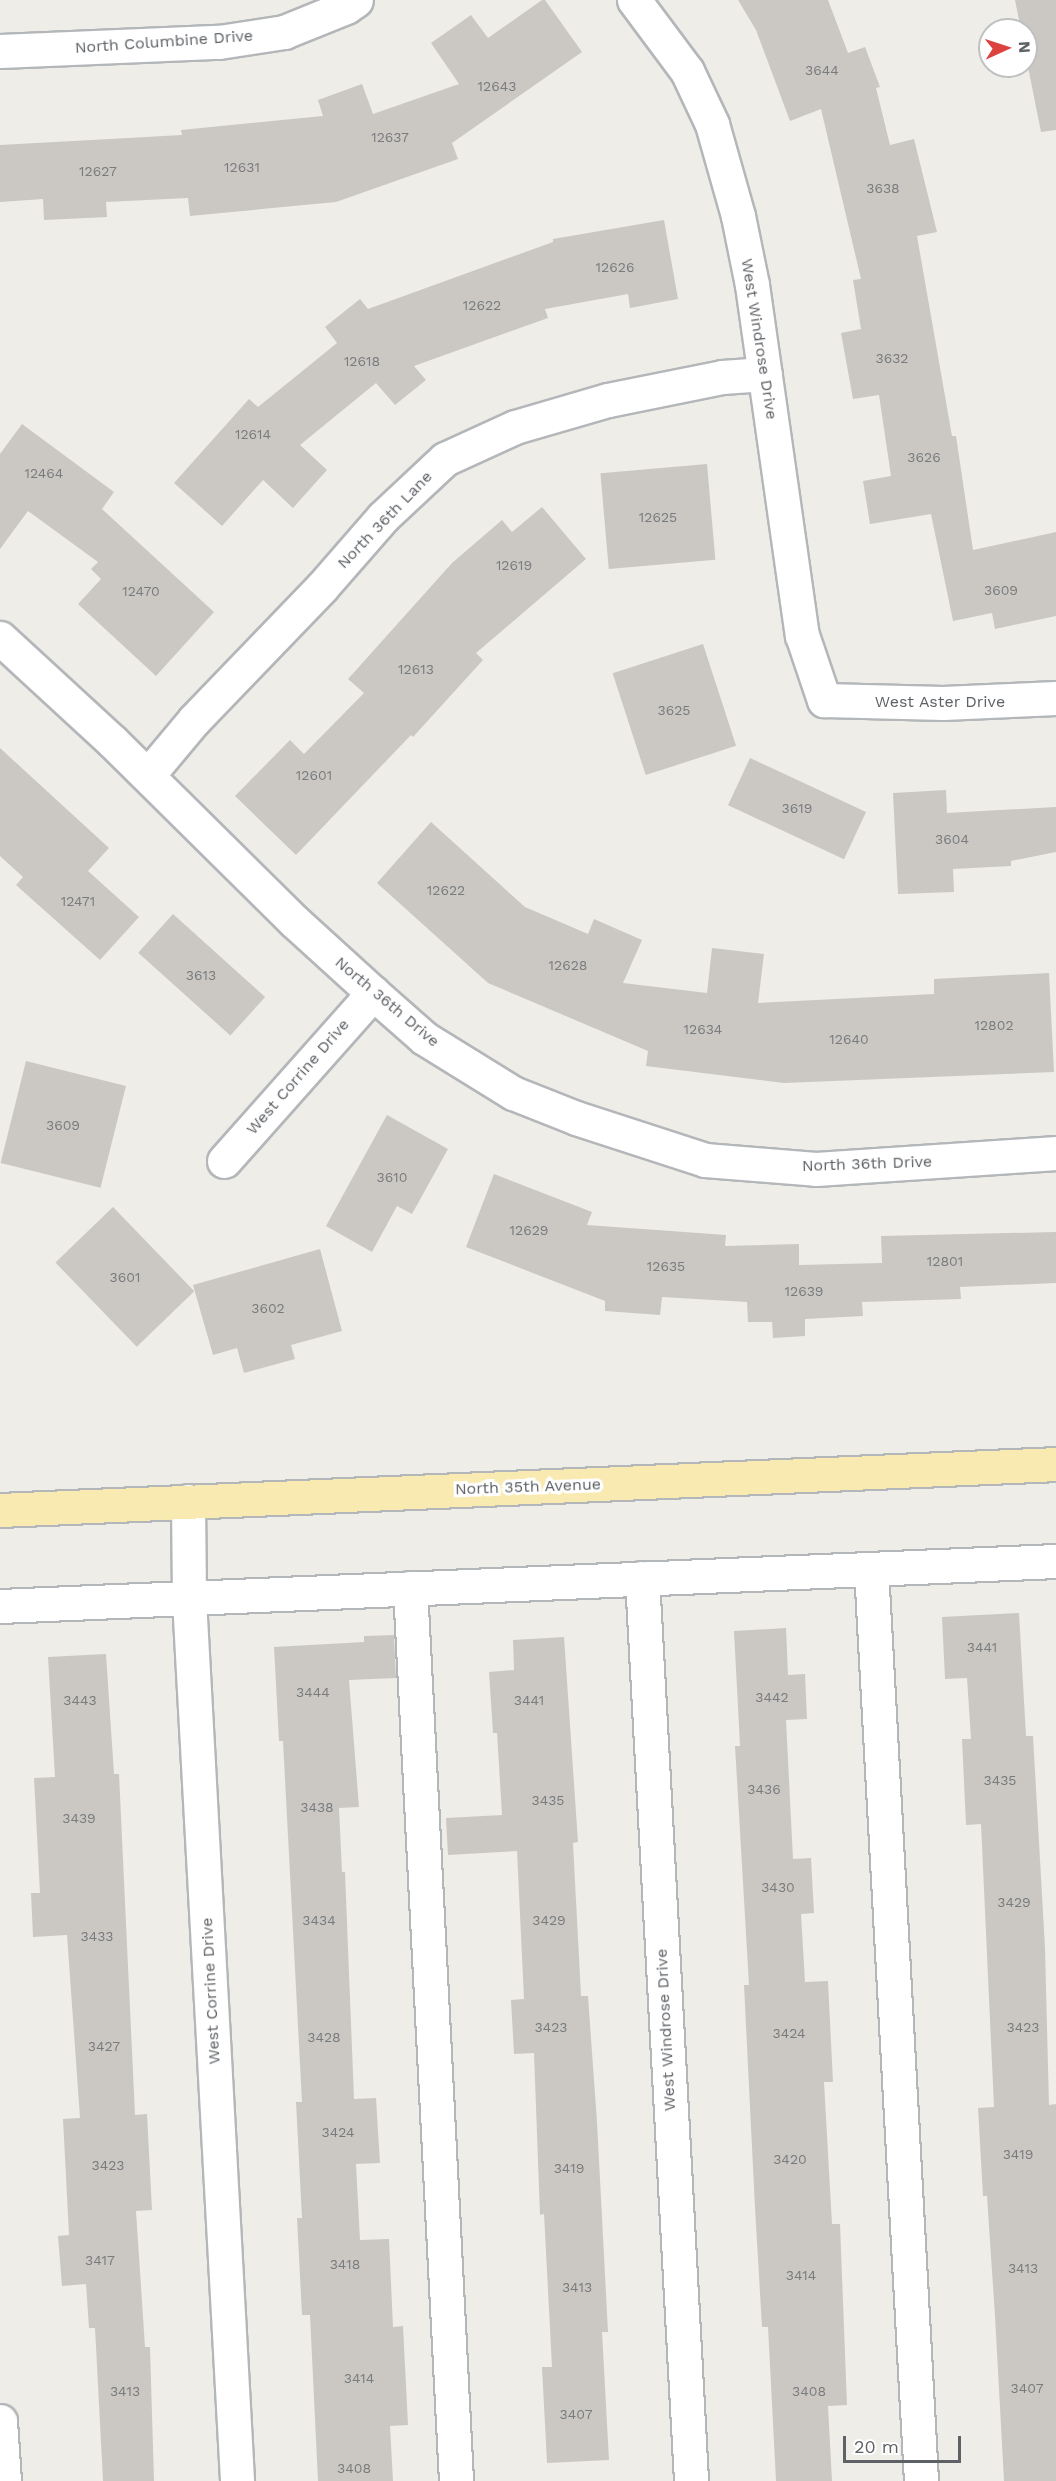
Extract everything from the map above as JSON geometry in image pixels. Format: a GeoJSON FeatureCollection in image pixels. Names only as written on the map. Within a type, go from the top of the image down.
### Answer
{"type":"FeatureCollection","features":[{"type":"Feature","properties":{"kind":"main road","name":"North 35th Avenue"},"geometry":{"type":"LineString","coordinates":[[0,1510],[1056,1464]]}},
{"type":"Feature","properties":{"kind":"street","name":"North Columbine Drive"},"geometry":{"type":"LineString","coordinates":[[0,51],[219,42],[284,32],[346,7],[356,0]]}},
{"type":"Feature","properties":{"kind":"street","name":"West Windrose Drive"},"geometry":{"type":"LineString","coordinates":[[634,0],[687,71],[712,124],[738,216],[752,285],[802,635],[824,700]]}},
{"type":"Feature","properties":{"kind":"street","name":"North 36th Lane"},"geometry":{"type":"LineString","coordinates":[[148,775],[195,720],[322,587],[383,517],[445,459],[515,427],[608,400],[722,377],[765,374]]}},
{"type":"Feature","properties":{"kind":"street","name":"North 36th Drive"},"geometry":{"type":"LineString","coordinates":[[0,638],[148,775],[294,921],[373,993],[424,1038],[513,1093],[576,1118],[705,1160],[816,1169],[1056,1153]]}},
{"type":"Feature","properties":{"kind":"street","name":"West Aster Drive"},"geometry":{"type":"LineString","coordinates":[[824,700],[931,703],[1056,698]]}},
{"type":"Feature","properties":{"kind":"street","name":"West Corrine Drive"},"geometry":{"type":"LineString","coordinates":[[224,1161],[373,993]]}},
{"type":"Feature","properties":{"kind":"street","name":"West Corrine Drive"},"geometry":{"type":"LineString","coordinates":[[188,1502],[189,1599],[237,2481]]}},
{"type":"Feature","properties":{"kind":"street"},"geometry":{"type":"LineString","coordinates":[[0,1606],[1056,1561]]}},
{"type":"Feature","properties":{"kind":"street"},"geometry":{"type":"LineString","coordinates":[[871,1569],[921,2481]]}},
{"type":"Feature","properties":{"kind":"street","name":"West Windrose Drive"},"geometry":{"type":"LineString","coordinates":[[642,1578],[691,2481]]}},
{"type":"Feature","properties":{"kind":"street"},"geometry":{"type":"LineString","coordinates":[[410,1588],[456,2481]]}},
{"type":"Feature","properties":{"kind":"street"},"geometry":{"type":"LineString","coordinates":[[0,2421],[4,2481]]}},
{"type":"Feature","properties":{"kind":"building"},"geometry":{"type":"Polygon","coordinates":[[[545,0],[582,52],[452,143],[458,159],[336,202],[190,216],[188,198],[106,202],[107,217],[44,220],[43,199],[0,202],[0,145],[182,135],[181,130],[323,116],[318,100],[362,84],[373,114],[459,84],[431,43],[471,15],[488,38],[545,0]]]}},
{"type":"Feature","properties":{"kind":"building"},"geometry":{"type":"Polygon","coordinates":[[[738,0],[828,0],[848,53],[865,47],[880,87],[876,88],[890,145],[914,139],[937,232],[917,236],[952,436],[956,436],[973,550],[1056,532],[1056,616],[995,629],[992,613],[953,621],[931,514],[870,524],[863,481],[891,476],[879,395],[853,399],[841,333],[861,329],[853,280],[861,279],[821,109],[790,121],[756,30],[738,0]]]}},
{"type":"Feature","properties":{"kind":"building"},"geometry":{"type":"Polygon","coordinates":[[[1015,0],[1056,0],[1056,130],[1041,132],[1030,78],[1038,78],[1038,18],[1019,18],[1015,0]]]}},
{"type":"Feature","properties":{"kind":"building"},"geometry":{"type":"Polygon","coordinates":[[[664,220],[678,299],[630,308],[628,294],[545,309],[548,318],[414,366],[426,380],[395,405],[376,383],[300,445],[327,470],[293,508],[263,480],[222,526],[174,483],[249,399],[258,407],[337,343],[325,327],[360,299],[368,309],[553,242],[553,239],[664,220]]]}},
{"type":"Feature","properties":{"kind":"building"},"geometry":{"type":"Polygon","coordinates":[[[22,424],[114,492],[102,509],[214,612],[156,676],[78,604],[101,579],[91,569],[98,562],[28,511],[0,549],[0,454],[22,424]]]}},
{"type":"Feature","properties":{"kind":"building"},"geometry":{"type":"Polygon","coordinates":[[[707,464],[715,560],[609,569],[600,473],[707,464]]]}},
{"type":"Feature","properties":{"kind":"building"},"geometry":{"type":"Polygon","coordinates":[[[542,507],[586,559],[476,653],[483,660],[413,737],[411,735],[296,855],[235,796],[290,740],[304,754],[364,693],[348,679],[452,563],[502,520],[512,532],[542,507]]]}},
{"type":"Feature","properties":{"kind":"building"},"geometry":{"type":"Polygon","coordinates":[[[703,644],[736,746],[646,775],[613,673],[703,644]]]}},
{"type":"Feature","properties":{"kind":"building"},"geometry":{"type":"Polygon","coordinates":[[[0,748],[109,848],[88,871],[139,917],[100,960],[16,885],[23,877],[0,856],[0,748]]]}},
{"type":"Feature","properties":{"kind":"building"},"geometry":{"type":"Polygon","coordinates":[[[750,758],[866,812],[844,859],[728,805],[750,758]]]}},
{"type":"Feature","properties":{"kind":"building"},"geometry":{"type":"Polygon","coordinates":[[[946,790],[947,813],[1056,807],[1056,852],[1011,861],[1011,866],[953,869],[954,892],[898,894],[893,793],[946,790]]]}},
{"type":"Feature","properties":{"kind":"building"},"geometry":{"type":"Polygon","coordinates":[[[431,822],[525,907],[588,934],[594,919],[642,940],[623,983],[707,993],[712,948],[764,954],[758,1003],[934,994],[934,979],[1049,973],[1054,1072],[784,1083],[646,1066],[648,1051],[488,983],[377,883],[431,822]]]}},
{"type":"Feature","properties":{"kind":"building"},"geometry":{"type":"Polygon","coordinates":[[[173,914],[265,997],[230,1036],[138,953],[173,914]]]}},
{"type":"Feature","properties":{"kind":"building"},"geometry":{"type":"Polygon","coordinates":[[[26,1061],[126,1086],[101,1188],[1,1163],[26,1061]]]}},
{"type":"Feature","properties":{"kind":"building"},"geometry":{"type":"Polygon","coordinates":[[[387,1115],[448,1149],[412,1214],[397,1206],[372,1252],[326,1226],[387,1115]]]}},
{"type":"Feature","properties":{"kind":"building"},"geometry":{"type":"Polygon","coordinates":[[[494,1174],[592,1212],[587,1225],[726,1235],[725,1246],[799,1244],[799,1265],[882,1263],[881,1236],[1056,1232],[1056,1283],[960,1287],[961,1299],[862,1302],[863,1316],[805,1319],[805,1336],[773,1338],[772,1322],[748,1322],[747,1302],[662,1297],[660,1315],[605,1311],[605,1301],[466,1247],[494,1174]]]}},
{"type":"Feature","properties":{"kind":"building"},"geometry":{"type":"Polygon","coordinates":[[[113,1207],[194,1291],[137,1347],[55,1263],[113,1207]]]}},
{"type":"Feature","properties":{"kind":"building"},"geometry":{"type":"Polygon","coordinates":[[[320,1249],[342,1331],[291,1345],[295,1359],[244,1373],[237,1348],[213,1355],[193,1285],[320,1249]]]}},
{"type":"Feature","properties":{"kind":"building"},"geometry":{"type":"Polygon","coordinates":[[[1019,1613],[1026,1736],[1033,1736],[1045,1948],[1049,2105],[1056,2104],[1056,2481],[1004,2481],[987,2196],[983,2196],[978,2108],[994,2107],[981,1824],[966,1825],[962,1739],[971,1739],[967,1678],[945,1679],[942,1617],[1019,1613]]]}},
{"type":"Feature","properties":{"kind":"building"},"geometry":{"type":"Polygon","coordinates":[[[786,1628],[788,1675],[805,1674],[807,1719],[786,1720],[793,1859],[811,1858],[814,1913],[801,1914],[805,1982],[828,1981],[833,2082],[824,2082],[832,2224],[840,2224],[847,2405],[828,2406],[832,2481],[776,2481],[768,2327],[762,2327],[755,2208],[744,1985],[749,1985],[735,1746],[740,1746],[734,1631],[786,1628]]]}},
{"type":"Feature","properties":{"kind":"building"},"geometry":{"type":"Polygon","coordinates":[[[394,1635],[396,1678],[349,1680],[359,1807],[339,1808],[342,1872],[345,1872],[354,2099],[376,2098],[380,2163],[356,2164],[360,2240],[389,2239],[393,2327],[403,2326],[408,2425],[390,2426],[393,2481],[318,2481],[310,2315],[302,2315],[297,2218],[302,2218],[296,2102],[302,2102],[283,1741],[279,1741],[274,1647],[364,1642],[364,1636],[394,1635]]]}},
{"type":"Feature","properties":{"kind":"building"},"geometry":{"type":"Polygon","coordinates":[[[564,1637],[578,1842],[573,1843],[581,1996],[588,1996],[597,2122],[608,2332],[602,2332],[609,2460],[547,2463],[542,2367],[552,2367],[544,2214],[540,2215],[534,2053],[514,2054],[511,2000],[524,1999],[517,1851],[448,1855],[446,1818],[502,1815],[497,1733],[493,1733],[489,1672],[514,1670],[513,1640],[564,1637]]]}},
{"type":"Feature","properties":{"kind":"building"},"geometry":{"type":"Polygon","coordinates":[[[106,1654],[114,1774],[119,1774],[135,2115],[147,2114],[152,2210],[136,2211],[145,2347],[150,2347],[154,2481],[103,2481],[95,2328],[89,2328],[86,2284],[62,2286],[58,2236],[69,2235],[63,2119],[80,2118],[67,1935],[33,1937],[31,1893],[40,1893],[34,1778],[55,1777],[48,1657],[106,1654]]]}}]}
